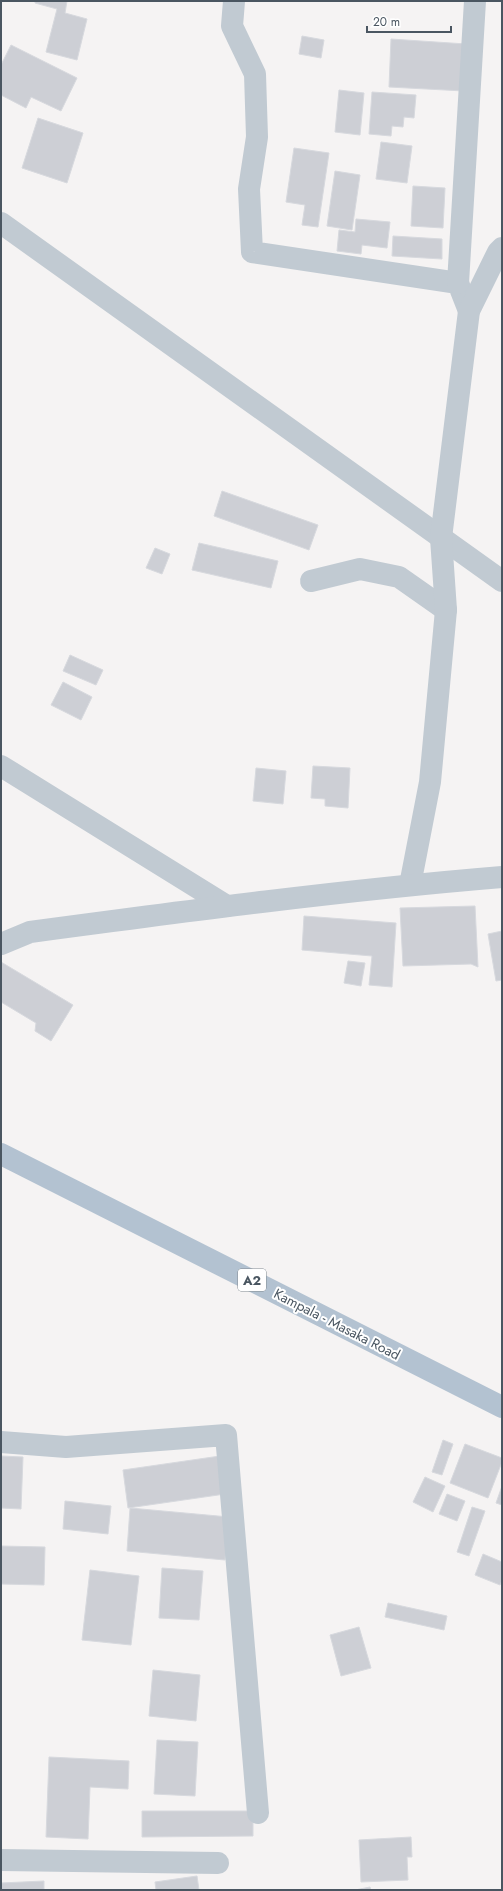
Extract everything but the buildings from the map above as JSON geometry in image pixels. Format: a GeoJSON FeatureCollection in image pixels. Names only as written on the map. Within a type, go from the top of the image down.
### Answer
{"type":"FeatureCollection","features":[{"type":"Feature","properties":{"kind":"main road","name":"Kampala - Masaka Road"},"geometry":{"type":"LineString","coordinates":[[1,1154],[502,1407]]}},
{"type":"Feature","properties":{"kind":"street"},"geometry":{"type":"LineString","coordinates":[[234,1],[232,26],[255,74],[257,137],[249,190],[252,252],[458,283]]}},
{"type":"Feature","properties":{"kind":"street"},"geometry":{"type":"LineString","coordinates":[[469,311],[458,283],[475,1]]}},
{"type":"Feature","properties":{"kind":"street"},"geometry":{"type":"LineString","coordinates":[[1,223],[502,581]]}},
{"type":"Feature","properties":{"kind":"street"},"geometry":{"type":"LineString","coordinates":[[410,885],[430,782],[446,610],[441,538],[469,311],[498,252],[502,248]]}},
{"type":"Feature","properties":{"kind":"street"},"geometry":{"type":"LineString","coordinates":[[311,581],[360,569],[399,577],[446,610]]}},
{"type":"Feature","properties":{"kind":"street"},"geometry":{"type":"LineString","coordinates":[[1,766],[227,906]]}},
{"type":"Feature","properties":{"kind":"street"},"geometry":{"type":"LineString","coordinates":[[1,944],[30,932],[227,906],[410,885],[502,877]]}},
{"type":"Feature","properties":{"kind":"street"},"geometry":{"type":"LineString","coordinates":[[1,1442],[66,1447],[226,1435],[258,1813]]}},
{"type":"Feature","properties":{"kind":"street"},"geometry":{"type":"LineString","coordinates":[[1,1860],[218,1863]]}}]}
